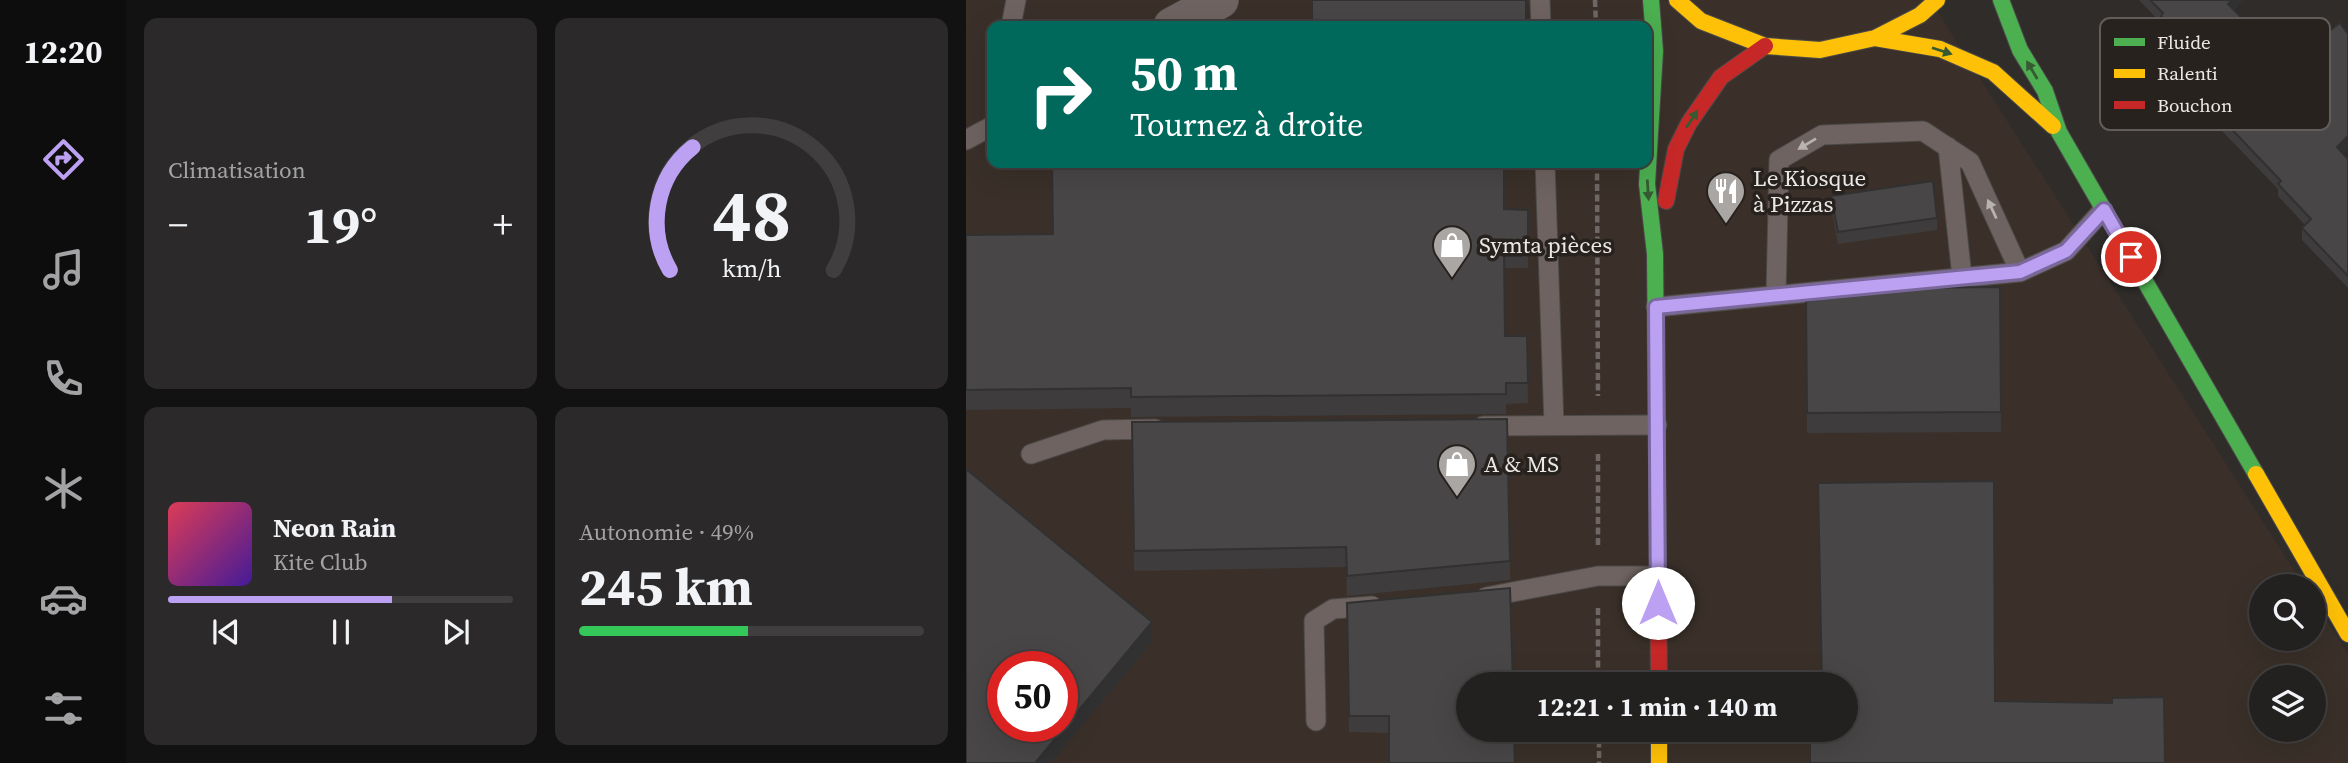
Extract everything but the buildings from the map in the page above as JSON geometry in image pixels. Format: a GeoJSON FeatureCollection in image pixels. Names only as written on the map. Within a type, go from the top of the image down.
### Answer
{"type":"FeatureCollection","features":[{"type":"Feature","properties":{"kind":"main road"},"geometry":{"type":"LineString","coordinates":[[1651,0],[1655,51],[1652,101]]}},
{"type":"Feature","properties":{"kind":"main road"},"geometry":{"type":"LineString","coordinates":[[1676,0],[1701,21],[1765,46],[1821,50],[1875,38],[1920,15],[1937,0]]}},
{"type":"Feature","properties":{"kind":"main road"},"geometry":{"type":"LineString","coordinates":[[2001,0],[2020,50],[2045,91],[2059,132],[2348,634]]}},
{"type":"Feature","properties":{"kind":"main road"},"geometry":{"type":"LineString","coordinates":[[1875,38],[1940,49],[1993,72],[2059,132]]}},
{"type":"Feature","properties":{"kind":"main road"},"geometry":{"type":"LineString","coordinates":[[1655,254],[1676,149],[1689,123],[1721,78],[1738,63],[1765,46]]}},
{"type":"Feature","properties":{"kind":"main road"},"geometry":{"type":"LineString","coordinates":[[1648,168],[1647,184],[1655,254],[1659,672]]}},
{"type":"Feature","properties":{"kind":"main road"},"geometry":{"type":"LineString","coordinates":[[1659,742],[1659,763]]}},
{"type":"Feature","properties":{"kind":"street"},"geometry":{"type":"LineString","coordinates":[[1181,21],[1220,0]]}},
{"type":"Feature","properties":{"kind":"lane"},"geometry":{"type":"LineString","coordinates":[[1013,21],[1016,0]]}},
{"type":"Feature","properties":{"kind":"lane"},"geometry":{"type":"LineString","coordinates":[[1540,0],[1541,21]]}},
{"type":"Feature","properties":{"kind":"lane"},"geometry":{"type":"LineString","coordinates":[[966,140],[987,129]]}},
{"type":"Feature","properties":{"kind":"lane"},"geometry":{"type":"LineString","coordinates":[[1776,295],[1779,160],[1822,135],[1923,131],[1970,162],[2020,272]]}},
{"type":"Feature","properties":{"kind":"lane"},"geometry":{"type":"LineString","coordinates":[[1948,147],[1962,277]]}},
{"type":"Feature","properties":{"kind":"lane"},"geometry":{"type":"LineString","coordinates":[[1545,168],[1554,425]]}},
{"type":"Feature","properties":{"kind":"lane"},"geometry":{"type":"LineString","coordinates":[[1656,307],[2020,272],[2066,251],[2104,210]]}},
{"type":"Feature","properties":{"kind":"lane"},"geometry":{"type":"LineString","coordinates":[[1458,426],[1657,425]]}},
{"type":"Feature","properties":{"kind":"lane"},"geometry":{"type":"LineString","coordinates":[[1031,454],[1103,430],[1171,429]]}},
{"type":"Feature","properties":{"kind":"lane"},"geometry":{"type":"LineString","coordinates":[[1467,598],[1494,596],[1598,576],[1658,576]]}},
{"type":"Feature","properties":{"kind":"lane"},"geometry":{"type":"LineString","coordinates":[[1316,721],[1314,621],[1333,608],[1386,604]]}},
{"type":"Feature","properties":{"kind":"path"},"geometry":{"type":"LineString","coordinates":[[1595,0],[1596,21]]}},
{"type":"Feature","properties":{"kind":"path"},"geometry":{"type":"LineString","coordinates":[[1598,742],[1599,763]]}},
{"type":"Feature","properties":{"kind":"shaded area"},"geometry":{"type":"Polygon","coordinates":[[[966,0],[1930,0],[2296,574],[2249,574],[2249,651],[2326,651],[2326,619],[2348,654],[2348,763],[966,763],[966,0]]]}},
{"type":"Feature","properties":{"kind":"traffic: fast"},"geometry":{"type":"LineString","coordinates":[[1651,0],[1655,51],[1652,101]]}},
{"type":"Feature","properties":{"kind":"traffic: fast"},"geometry":{"type":"LineString","coordinates":[[2001,0],[2020,50],[2045,91],[2059,132],[2256,474]]}},
{"type":"Feature","properties":{"kind":"traffic: fast"},"geometry":{"type":"LineString","coordinates":[[1648,168],[1647,184],[1655,254],[1656,365]]}},
{"type":"Feature","properties":{"kind":"traffic: slow"},"geometry":{"type":"LineString","coordinates":[[1677,0],[1701,21],[1765,46],[1820,50],[1875,38],[1920,15],[1937,0]]}},
{"type":"Feature","properties":{"kind":"traffic: slow"},"geometry":{"type":"LineString","coordinates":[[1875,38],[1940,49],[1993,72],[2053,126]]}},
{"type":"Feature","properties":{"kind":"traffic: slow"},"geometry":{"type":"LineString","coordinates":[[2256,474],[2348,634]]}},
{"type":"Feature","properties":{"kind":"traffic: slow"},"geometry":{"type":"LineString","coordinates":[[1659,742],[1659,763]]}},
{"type":"Feature","properties":{"kind":"traffic: jam"},"geometry":{"type":"LineString","coordinates":[[1666,201],[1676,149],[1689,123],[1721,77],[1765,46]]}},
{"type":"Feature","properties":{"kind":"traffic: jam"},"geometry":{"type":"LineString","coordinates":[[1656,365],[1659,672]]}},
{"type":"Feature","properties":{"kind":"place","name":"Le Kiosque à Pizzas"},"geometry":{"type":"Point","coordinates":[1726,225]}},
{"type":"Feature","properties":{"kind":"place","name":"Symta pièces"},"geometry":{"type":"Point","coordinates":[1452,279]}},
{"type":"Feature","properties":{"kind":"place","name":"A & MS"},"geometry":{"type":"Point","coordinates":[1457,498]}},
{"type":"Feature","properties":{"kind":"route"},"geometry":{"type":"LineString","coordinates":[[1658,603],[1656,307],[2020,272],[2066,251],[2104,210],[2131,257]]}}]}
